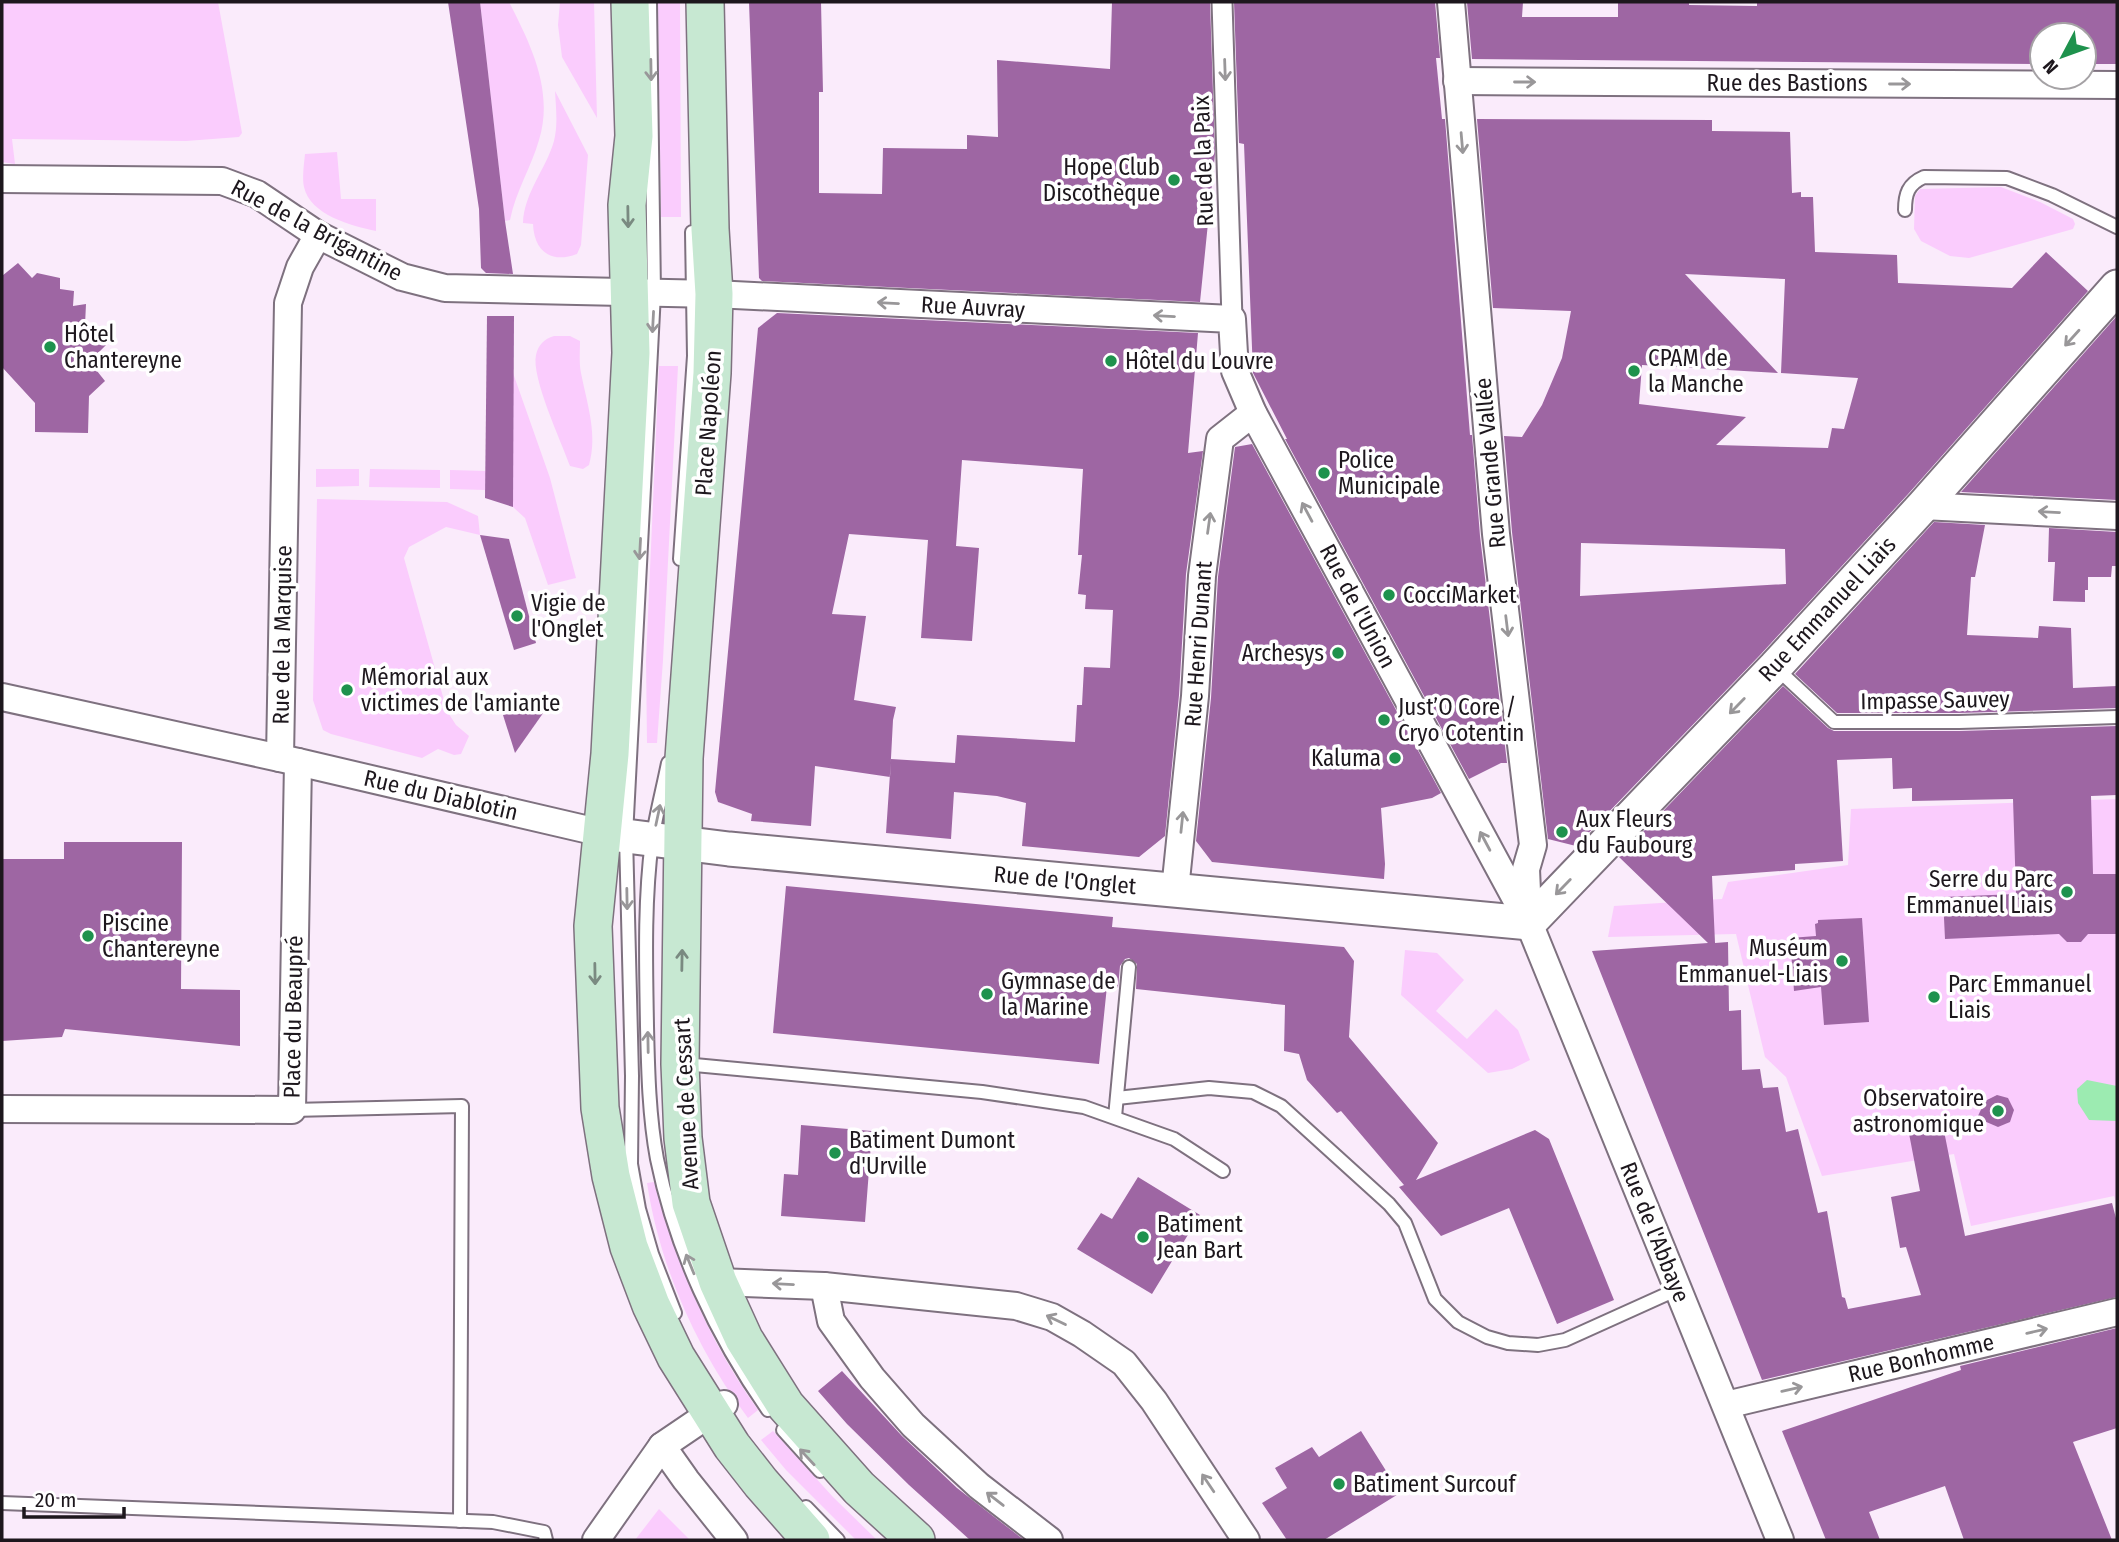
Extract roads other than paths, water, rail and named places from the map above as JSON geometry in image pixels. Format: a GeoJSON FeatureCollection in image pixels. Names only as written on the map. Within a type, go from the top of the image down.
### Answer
{"type":"FeatureCollection","features":[{"type":"Feature","properties":{"kind":"main road"},"geometry":{"type":"LineString","coordinates":[[630,2],[634,136],[627,205],[642,292],[631,353],[610,754],[641,838],[593,926],[600,1108],[611,1176],[629,1247],[651,1305],[676,1357],[721,1406],[761,1483],[811,1540]]}},
{"type":"Feature","properties":{"kind":"main road","name":"Place Napoléon"},"geometry":{"type":"LineString","coordinates":[[641,838],[684,758],[712,373],[704,294],[710,229],[705,2]]}},
{"type":"Feature","properties":{"kind":"main road","name":"Avenue de Cessart"},"geometry":{"type":"LineString","coordinates":[[641,838],[680,1064],[683,1138],[691,1203],[718,1282],[744,1339],[786,1406],[859,1488],[916,1540]]}},
{"type":"Feature","properties":{"kind":"street","name":"Rue de la Paix"},"geometry":{"type":"LineString","coordinates":[[1223,2],[1232,319]]}},
{"type":"Feature","properties":{"kind":"street","name":"Rue Grande Vallée"},"geometry":{"type":"LineString","coordinates":[[1451,2],[1496,534],[1532,845],[1526,869],[1529,923]]}},
{"type":"Feature","properties":{"kind":"street","name":"Rue des Bastions"},"geometry":{"type":"LineString","coordinates":[[1457,81],[2117,85]]}},
{"type":"Feature","properties":{"kind":"street","name":"Rue de la Brigantine"},"geometry":{"type":"LineString","coordinates":[[2,179],[222,181],[257,194],[318,235],[402,277],[445,288],[704,294]]}},
{"type":"Feature","properties":{"kind":"street","name":"Rue de la Marquise"},"geometry":{"type":"LineString","coordinates":[[2,697],[289,760],[288,303],[300,267],[318,235]]}},
{"type":"Feature","properties":{"kind":"street","name":"Rue Emmanuel Liais"},"geometry":{"type":"LineString","coordinates":[[1529,923],[1775,667],[1923,506],[2117,287]]}},
{"type":"Feature","properties":{"kind":"street","name":"Rue Auvray"},"geometry":{"type":"LineString","coordinates":[[704,294],[1232,319]]}},
{"type":"Feature","properties":{"kind":"street","name":"Rue de l'Union"},"geometry":{"type":"LineString","coordinates":[[1232,319],[1234,372],[1253,413],[1529,923]]}},
{"type":"Feature","properties":{"kind":"street","name":"Rue Henri Dunant"},"geometry":{"type":"LineString","coordinates":[[1175,890],[1195,696],[1202,576],[1220,439],[1253,413]]}},
{"type":"Feature","properties":{"kind":"street"},"geometry":{"type":"LineString","coordinates":[[1923,506],[2117,516]]}},
{"type":"Feature","properties":{"kind":"street","name":"Rue du Diablotin"},"geometry":{"type":"LineString","coordinates":[[289,760],[641,838]]}},
{"type":"Feature","properties":{"kind":"street","name":"Place du Beaupré"},"geometry":{"type":"LineString","coordinates":[[2,1110],[292,1110],[289,760]]}},
{"type":"Feature","properties":{"kind":"street","name":"Rue de l'Onglet"},"geometry":{"type":"LineString","coordinates":[[641,838],[1529,923]]}},
{"type":"Feature","properties":{"kind":"street","name":"Rue de l'Abbaye"},"geometry":{"type":"LineString","coordinates":[[1529,923],[1780,1540]]}},
{"type":"Feature","properties":{"kind":"street"},"geometry":{"type":"LineString","coordinates":[[718,1282],[824,1286],[1016,1306],[1052,1317],[1124,1363],[1154,1401],[1246,1540]]}},
{"type":"Feature","properties":{"kind":"street"},"geometry":{"type":"LineString","coordinates":[[824,1286],[831,1321],[872,1378],[914,1425],[979,1486],[1049,1540]]}},
{"type":"Feature","properties":{"kind":"street","name":"Rue Bonhomme"},"geometry":{"type":"LineString","coordinates":[[1726,1405],[2117,1312]]}},
{"type":"Feature","properties":{"kind":"street"},"geometry":{"type":"LineString","coordinates":[[596,1540],[662,1446],[721,1406]]}},
{"type":"Feature","properties":{"kind":"street"},"geometry":{"type":"LineString","coordinates":[[662,1446],[734,1540]]}},
{"type":"Feature","properties":{"kind":"lane"},"geometry":{"type":"LineString","coordinates":[[642,292],[650,2]]}},
{"type":"Feature","properties":{"kind":"lane"},"geometry":{"type":"LineString","coordinates":[[1905,210],[1905,194],[1913,182],[1924,177],[2007,178],[2052,195],[2117,227]]}},
{"type":"Feature","properties":{"kind":"lane"},"geometry":{"type":"LineString","coordinates":[[680,573],[687,435],[694,356],[704,294],[692,215]]}},
{"type":"Feature","properties":{"kind":"lane","name":"Impasse Sauvey"},"geometry":{"type":"LineString","coordinates":[[1775,667],[1834,722],[1959,722],[2117,717]]}},
{"type":"Feature","properties":{"kind":"lane"},"geometry":{"type":"LineString","coordinates":[[671,751],[641,838],[631,1164],[639,1209],[652,1254],[681,1327]]}},
{"type":"Feature","properties":{"kind":"lane"},"geometry":{"type":"LineString","coordinates":[[641,838],[646,926],[648,1076],[657,1157],[668,1203],[702,1293],[736,1360],[772,1416],[827,1479]]}},
{"type":"Feature","properties":{"kind":"lane"},"geometry":{"type":"LineString","coordinates":[[1115,1117],[1129,967]]}},
{"type":"Feature","properties":{"kind":"lane"},"geometry":{"type":"LineString","coordinates":[[680,1064],[982,1092],[1084,1107],[1174,1139],[1223,1171]]}},
{"type":"Feature","properties":{"kind":"lane"},"geometry":{"type":"LineString","coordinates":[[1116,1098],[1209,1088],[1253,1092],[1281,1106],[1389,1204],[1405,1223],[1435,1299],[1458,1322],[1487,1337],[1508,1343],[1538,1345],[1565,1340],[1678,1289]]}},
{"type":"Feature","properties":{"kind":"lane"},"geometry":{"type":"LineString","coordinates":[[292,1110],[462,1106],[460,1521]]}},
{"type":"Feature","properties":{"kind":"lane"},"geometry":{"type":"LineString","coordinates":[[801,1502],[838,1540]]}},
{"type":"Feature","properties":{"kind":"lane"},"geometry":{"type":"LineString","coordinates":[[2,1503],[493,1522],[544,1532],[546,1540]]}},
{"type":"Feature","properties":{"kind":"place","name":"Hope Club Discothèque"},"geometry":{"type":"Point","coordinates":[1174,180]}},
{"type":"Feature","properties":{"kind":"place","name":"Hôtel Chantereyne"},"geometry":{"type":"Point","coordinates":[50,347]}},
{"type":"Feature","properties":{"kind":"place","name":"Hôtel du Louvre"},"geometry":{"type":"Point","coordinates":[1111,361]}},
{"type":"Feature","properties":{"kind":"place","name":"CPAM de la Manche"},"geometry":{"type":"Point","coordinates":[1634,371]}},
{"type":"Feature","properties":{"kind":"place","name":"Police Municipale"},"geometry":{"type":"Point","coordinates":[1324,473]}},
{"type":"Feature","properties":{"kind":"place","name":"CocciMarket"},"geometry":{"type":"Point","coordinates":[1389,595]}},
{"type":"Feature","properties":{"kind":"place","name":"Vigie de l'Onglet"},"geometry":{"type":"Point","coordinates":[517,616]}},
{"type":"Feature","properties":{"kind":"place","name":"Archesys"},"geometry":{"type":"Point","coordinates":[1338,653]}},
{"type":"Feature","properties":{"kind":"place","name":"Mémorial aux victimes de l'amiante"},"geometry":{"type":"Point","coordinates":[347,690]}},
{"type":"Feature","properties":{"kind":"place","name":"Just’O Core / Cryo Cotentin"},"geometry":{"type":"Point","coordinates":[1384,720]}},
{"type":"Feature","properties":{"kind":"place","name":"Kaluma"},"geometry":{"type":"Point","coordinates":[1395,758]}},
{"type":"Feature","properties":{"kind":"place","name":"Aux Fleurs du Faubourg"},"geometry":{"type":"Point","coordinates":[1562,832]}},
{"type":"Feature","properties":{"kind":"place","name":"Serre du Parc Emmanuel Liais"},"geometry":{"type":"Point","coordinates":[2067,892]}},
{"type":"Feature","properties":{"kind":"place","name":"Piscine Chantereyne"},"geometry":{"type":"Point","coordinates":[88,936]}},
{"type":"Feature","properties":{"kind":"place","name":"Muséum Emmanuel-Liais"},"geometry":{"type":"Point","coordinates":[1842,961]}},
{"type":"Feature","properties":{"kind":"place","name":"Gymnase de la Marine"},"geometry":{"type":"Point","coordinates":[987,994]}},
{"type":"Feature","properties":{"kind":"place","name":"Parc Emmanuel Liais"},"geometry":{"type":"Point","coordinates":[1934,997]}},
{"type":"Feature","properties":{"kind":"place","name":"Observatoire astronomique"},"geometry":{"type":"Point","coordinates":[1998,1111]}},
{"type":"Feature","properties":{"kind":"place","name":"Batiment Dumont d'Urville"},"geometry":{"type":"Point","coordinates":[835,1153]}},
{"type":"Feature","properties":{"kind":"place","name":"Batiment Jean Bart"},"geometry":{"type":"Point","coordinates":[1143,1237]}},
{"type":"Feature","properties":{"kind":"place","name":"Batiment Surcouf"},"geometry":{"type":"Point","coordinates":[1339,1484]}}]}
